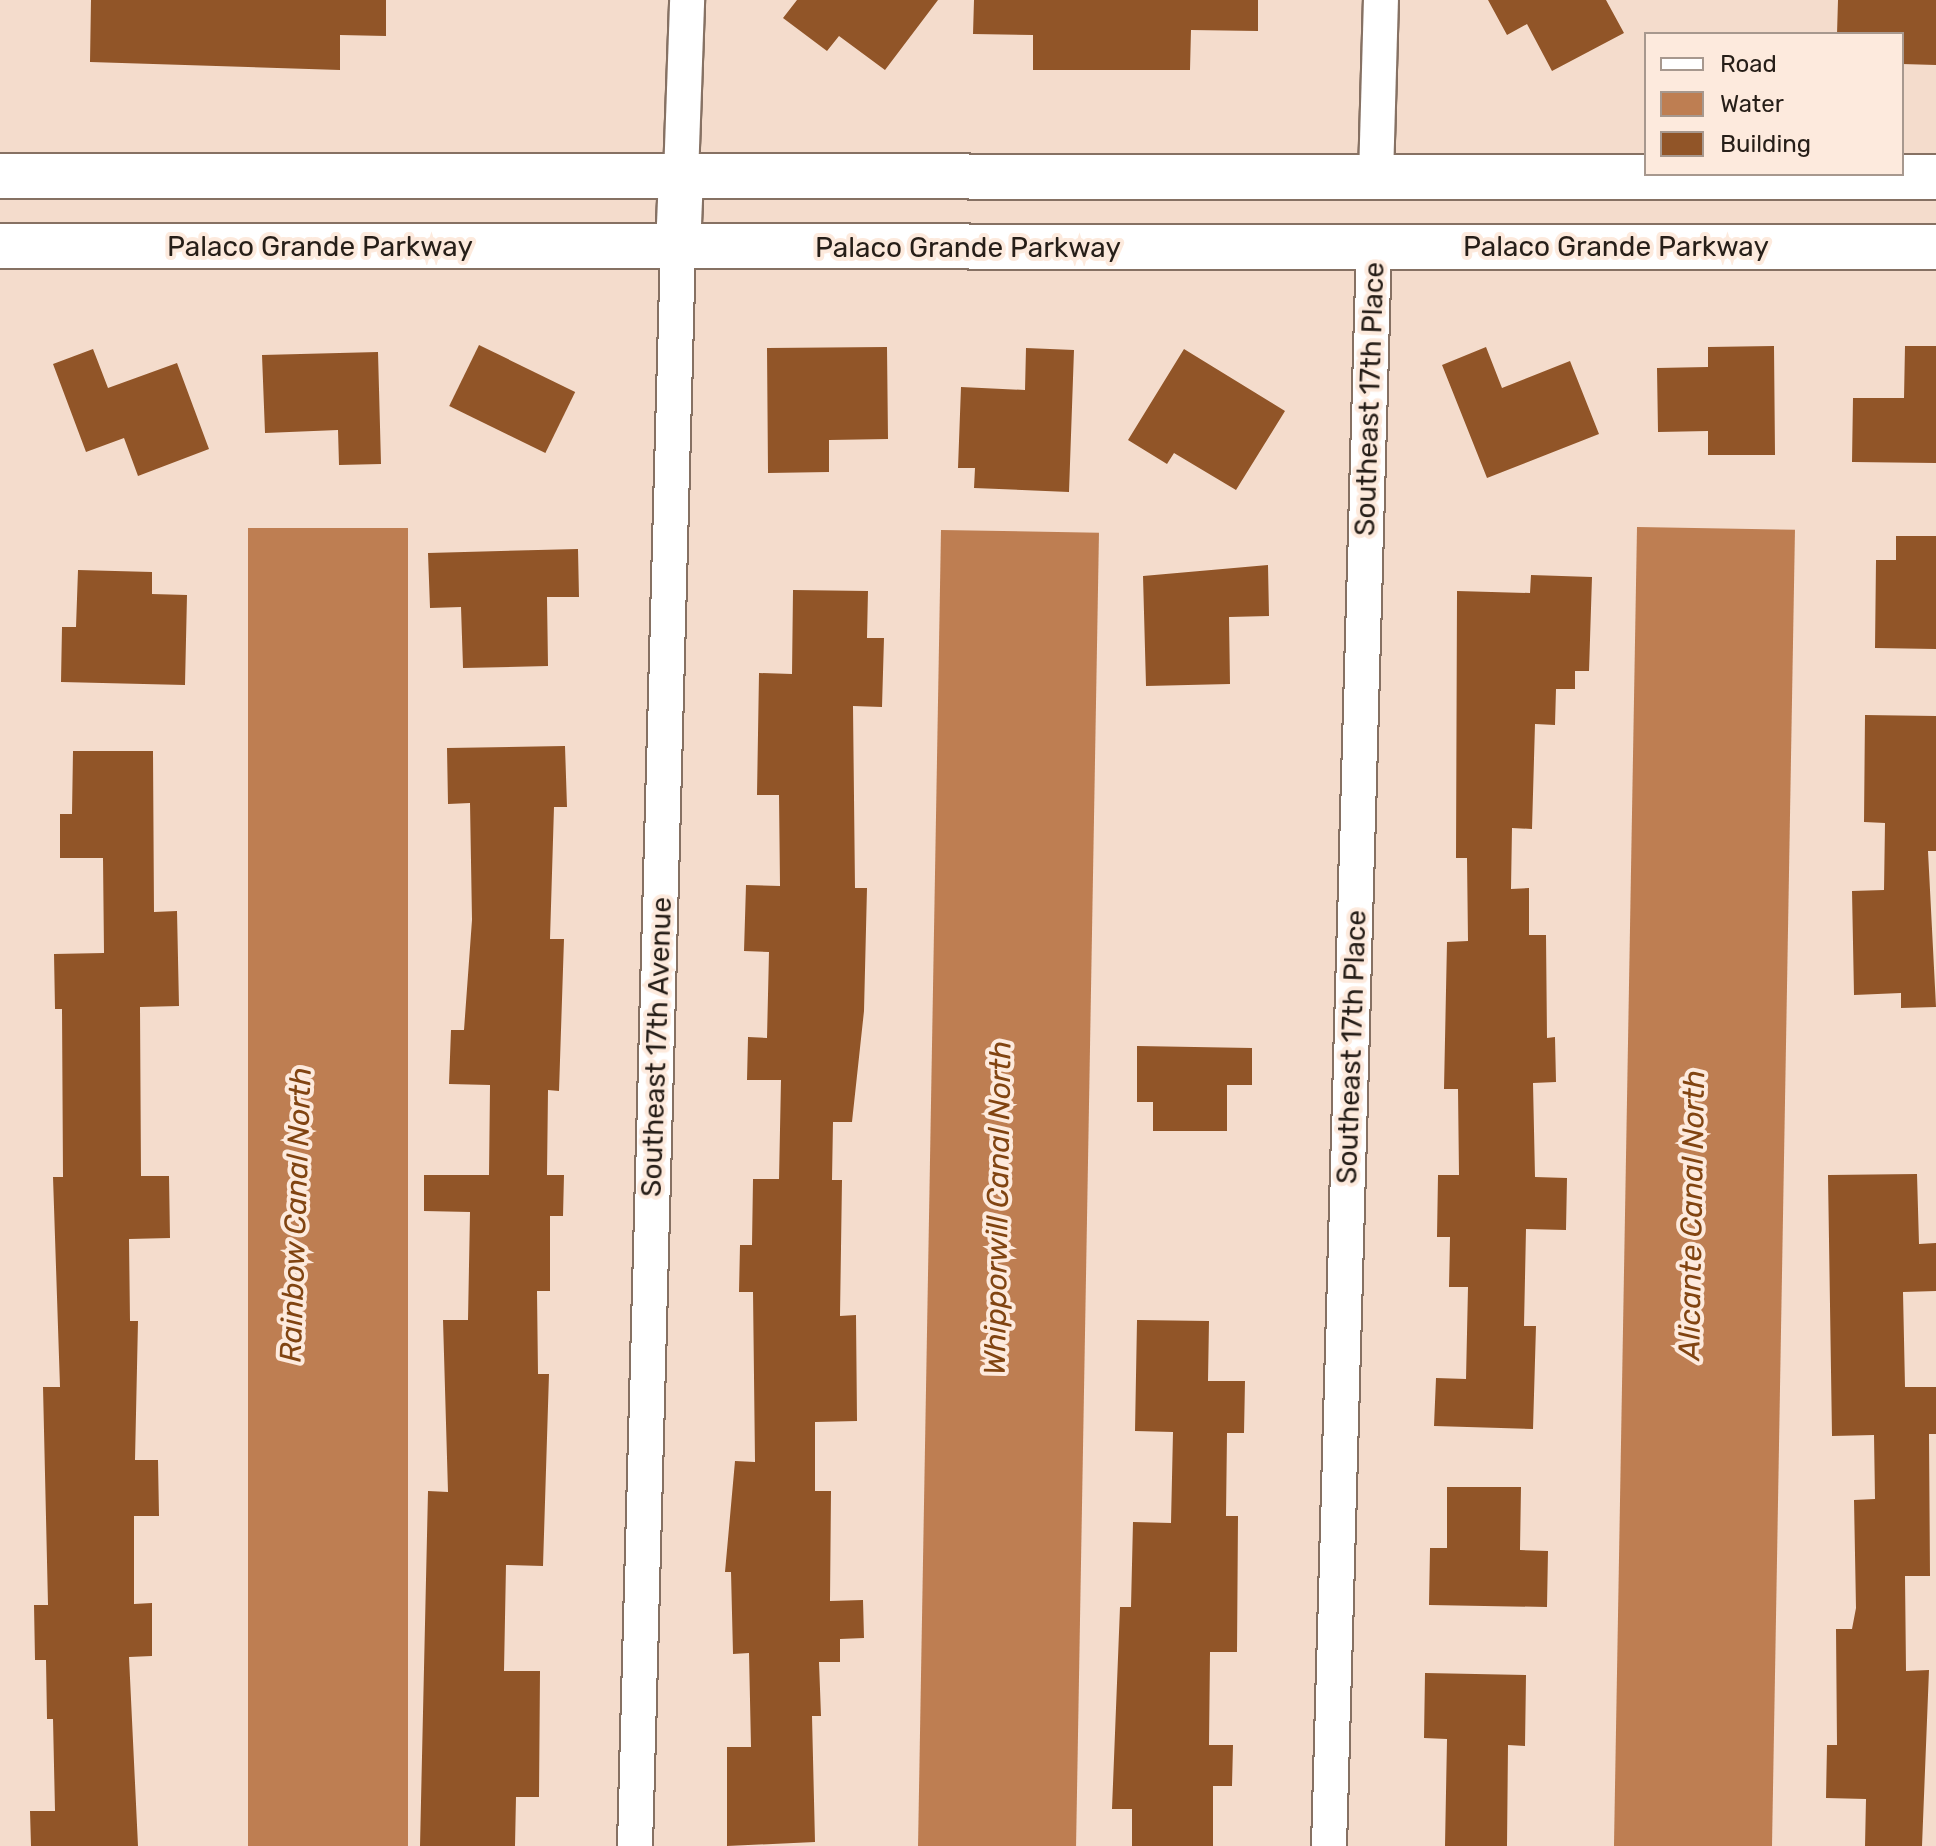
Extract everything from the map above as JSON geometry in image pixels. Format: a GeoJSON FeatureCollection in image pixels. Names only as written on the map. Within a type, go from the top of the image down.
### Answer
{"type":"FeatureCollection","features":[{"type":"Feature","properties":{"kind":"street"},"geometry":{"type":"LineString","coordinates":[[678,248],[687,0]]}},
{"type":"Feature","properties":{"kind":"street"},"geometry":{"type":"LineString","coordinates":[[1374,247],[1381,0]]}},
{"type":"Feature","properties":{"kind":"street"},"geometry":{"type":"LineString","coordinates":[[0,176],[1936,177]]}},
{"type":"Feature","properties":{"kind":"street","name":"Palaco Grande Parkway"},"geometry":{"type":"LineString","coordinates":[[0,246],[1936,247]]}},
{"type":"Feature","properties":{"kind":"street","name":"Southeast 17th Place"},"geometry":{"type":"LineString","coordinates":[[1329,1846],[1374,247]]}},
{"type":"Feature","properties":{"kind":"street","name":"Southeast 17th Avenue"},"geometry":{"type":"LineString","coordinates":[[635,1846],[678,248]]}},
{"type":"Feature","properties":{"kind":"water","name":"Alicante Canal North"},"geometry":{"type":"Polygon","coordinates":[[[1637,527],[1795,530],[1772,1846],[1614,1846],[1637,527]]]}},
{"type":"Feature","properties":{"kind":"water","name":"Rainbow Canal North"},"geometry":{"type":"Polygon","coordinates":[[[248,528],[408,528],[408,1846],[248,1846],[248,528]]]}},
{"type":"Feature","properties":{"kind":"water","name":"Whipporwill Canal North"},"geometry":{"type":"Polygon","coordinates":[[[941,530],[1099,533],[1076,1846],[918,1846],[941,530]]]}},
{"type":"Feature","properties":{"kind":"building"},"geometry":{"type":"Polygon","coordinates":[[[91,0],[386,0],[386,36],[340,35],[340,70],[90,62],[91,0]]]}},
{"type":"Feature","properties":{"kind":"building"},"geometry":{"type":"Polygon","coordinates":[[[797,0],[938,0],[885,70],[839,36],[827,51],[783,18],[797,0]]]}},
{"type":"Feature","properties":{"kind":"building"},"geometry":{"type":"Polygon","coordinates":[[[974,0],[1258,0],[1258,31],[1191,30],[1190,70],[1033,70],[1033,35],[973,34],[974,0]]]}},
{"type":"Feature","properties":{"kind":"building"},"geometry":{"type":"Polygon","coordinates":[[[1488,0],[1606,0],[1624,33],[1552,71],[1527,24],[1507,35],[1488,0]]]}},
{"type":"Feature","properties":{"kind":"building"},"geometry":{"type":"Polygon","coordinates":[[[1838,0],[1936,0],[1936,65],[1904,64],[1904,32],[1837,32],[1838,0]]]}},
{"type":"Feature","properties":{"kind":"building"},"geometry":{"type":"Polygon","coordinates":[[[479,345],[575,392],[545,453],[449,406],[479,345]]]}},
{"type":"Feature","properties":{"kind":"building"},"geometry":{"type":"Polygon","coordinates":[[[1774,346],[1775,455],[1708,455],[1708,431],[1658,432],[1657,368],[1708,367],[1708,347],[1774,346]]]}},
{"type":"Feature","properties":{"kind":"building"},"geometry":{"type":"Polygon","coordinates":[[[1905,346],[1936,346],[1936,463],[1852,462],[1853,398],[1904,398],[1905,346]]]}},
{"type":"Feature","properties":{"kind":"building"},"geometry":{"type":"Polygon","coordinates":[[[887,347],[888,439],[829,440],[829,472],[768,473],[767,348],[887,347]]]}},
{"type":"Feature","properties":{"kind":"building"},"geometry":{"type":"Polygon","coordinates":[[[1486,347],[1502,388],[1570,361],[1599,434],[1487,478],[1442,365],[1486,347]]]}},
{"type":"Feature","properties":{"kind":"building"},"geometry":{"type":"Polygon","coordinates":[[[1026,348],[1074,350],[1069,492],[974,488],[975,468],[958,468],[961,387],[1025,390],[1026,348]]]}},
{"type":"Feature","properties":{"kind":"building"},"geometry":{"type":"Polygon","coordinates":[[[93,349],[108,388],[177,363],[209,449],[138,476],[124,438],[86,452],[53,364],[93,349]]]}},
{"type":"Feature","properties":{"kind":"building"},"geometry":{"type":"Polygon","coordinates":[[[1184,349],[1285,411],[1236,490],[1174,453],[1167,464],[1128,440],[1184,349]]]}},
{"type":"Feature","properties":{"kind":"building"},"geometry":{"type":"Polygon","coordinates":[[[378,352],[381,464],[339,465],[338,430],[265,433],[262,355],[378,352]]]}},
{"type":"Feature","properties":{"kind":"building"},"geometry":{"type":"Polygon","coordinates":[[[1896,536],[1936,536],[1936,649],[1875,648],[1876,560],[1896,560],[1896,536]]]}},
{"type":"Feature","properties":{"kind":"building"},"geometry":{"type":"Polygon","coordinates":[[[578,549],[579,597],[547,597],[548,666],[463,668],[461,607],[430,608],[428,553],[578,549]]]}},
{"type":"Feature","properties":{"kind":"building"},"geometry":{"type":"Polygon","coordinates":[[[1268,565],[1269,616],[1229,617],[1230,684],[1146,686],[1143,576],[1268,565]]]}},
{"type":"Feature","properties":{"kind":"building"},"geometry":{"type":"Polygon","coordinates":[[[78,570],[152,572],[152,594],[187,595],[185,685],[61,682],[62,627],[76,627],[78,570]]]}},
{"type":"Feature","properties":{"kind":"building"},"geometry":{"type":"Polygon","coordinates":[[[1531,575],[1592,577],[1589,671],[1575,671],[1575,689],[1556,689],[1555,725],[1535,724],[1532,829],[1512,828],[1511,889],[1529,888],[1529,935],[1546,935],[1547,1038],[1555,1037],[1556,1082],[1533,1083],[1535,1177],[1567,1178],[1566,1230],[1526,1229],[1524,1326],[1536,1326],[1533,1429],[1434,1426],[1436,1378],[1466,1379],[1468,1287],[1449,1287],[1450,1237],[1437,1237],[1438,1175],[1459,1175],[1458,1089],[1444,1089],[1447,942],[1468,941],[1467,858],[1456,858],[1457,591],[1530,593],[1531,575]]]}},
{"type":"Feature","properties":{"kind":"building"},"geometry":{"type":"Polygon","coordinates":[[[793,590],[868,591],[867,638],[884,638],[882,707],[853,706],[855,888],[867,888],[864,1011],[852,1122],[833,1122],[832,1180],[842,1180],[840,1316],[856,1315],[857,1421],[815,1422],[815,1491],[831,1491],[830,1601],[863,1600],[864,1638],[840,1639],[840,1662],[819,1662],[821,1716],[812,1716],[815,1842],[727,1846],[727,1747],[751,1747],[749,1653],[733,1654],[731,1572],[725,1572],[735,1461],[755,1462],[753,1292],[739,1292],[740,1245],[752,1245],[753,1179],[779,1179],[781,1080],[747,1080],[748,1037],[767,1038],[769,952],[744,951],[746,885],[780,886],[779,795],[757,795],[759,673],[792,674],[793,590]]]}},
{"type":"Feature","properties":{"kind":"building"},"geometry":{"type":"Polygon","coordinates":[[[1865,715],[1936,716],[1936,851],[1928,851],[1936,1007],[1901,1008],[1901,993],[1854,995],[1852,891],[1884,890],[1885,823],[1864,822],[1865,715]]]}},
{"type":"Feature","properties":{"kind":"building"},"geometry":{"type":"Polygon","coordinates":[[[565,746],[567,807],[554,807],[550,939],[564,939],[559,1091],[548,1090],[547,1175],[564,1175],[563,1216],[550,1216],[550,1291],[537,1291],[538,1374],[549,1374],[543,1566],[506,1565],[504,1671],[540,1671],[539,1797],[516,1797],[515,1846],[420,1846],[428,1491],[448,1492],[443,1320],[468,1320],[470,1212],[424,1211],[424,1175],[489,1175],[490,1085],[449,1084],[451,1030],[464,1030],[472,920],[470,803],[448,804],[447,748],[565,746]]]}},
{"type":"Feature","properties":{"kind":"building"},"geometry":{"type":"Polygon","coordinates":[[[73,751],[153,751],[154,912],[177,911],[179,1006],[140,1007],[141,1176],[169,1176],[170,1238],[129,1239],[130,1321],[138,1321],[135,1460],[158,1460],[159,1516],[134,1516],[134,1604],[152,1603],[152,1656],[129,1657],[138,1846],[31,1846],[30,1811],[55,1811],[53,1719],[47,1719],[46,1660],[35,1660],[34,1605],[48,1605],[43,1387],[60,1387],[53,1177],[63,1177],[62,1009],[55,1009],[54,954],[104,953],[103,858],[60,858],[60,814],[72,814],[73,751]]]}},
{"type":"Feature","properties":{"kind":"building"},"geometry":{"type":"Polygon","coordinates":[[[1137,1046],[1252,1048],[1252,1085],[1227,1085],[1227,1131],[1153,1131],[1153,1102],[1137,1102],[1137,1046]]]}},
{"type":"Feature","properties":{"kind":"building"},"geometry":{"type":"Polygon","coordinates":[[[1917,1174],[1919,1244],[1936,1243],[1936,1291],[1903,1292],[1905,1387],[1936,1387],[1936,1434],[1929,1434],[1930,1576],[1905,1576],[1906,1671],[1929,1670],[1922,1846],[1865,1846],[1866,1799],[1826,1798],[1827,1745],[1837,1745],[1836,1629],[1852,1629],[1856,1608],[1854,1500],[1875,1499],[1874,1435],[1832,1436],[1828,1175],[1917,1174]]]}},
{"type":"Feature","properties":{"kind":"building"},"geometry":{"type":"Polygon","coordinates":[[[1137,1320],[1209,1321],[1208,1381],[1245,1381],[1244,1433],[1227,1433],[1226,1516],[1238,1516],[1237,1652],[1210,1652],[1209,1745],[1233,1745],[1232,1786],[1213,1786],[1213,1846],[1132,1846],[1132,1809],[1112,1809],[1120,1607],[1131,1607],[1133,1522],[1171,1523],[1173,1432],[1135,1431],[1137,1320]]]}},
{"type":"Feature","properties":{"kind":"building"},"geometry":{"type":"Polygon","coordinates":[[[1447,1487],[1521,1487],[1520,1550],[1548,1551],[1547,1607],[1429,1605],[1430,1548],[1447,1548],[1447,1487]]]}},
{"type":"Feature","properties":{"kind":"building"},"geometry":{"type":"Polygon","coordinates":[[[1425,1673],[1526,1675],[1525,1746],[1508,1745],[1507,1846],[1445,1846],[1447,1739],[1424,1738],[1425,1673]]]}}]}
